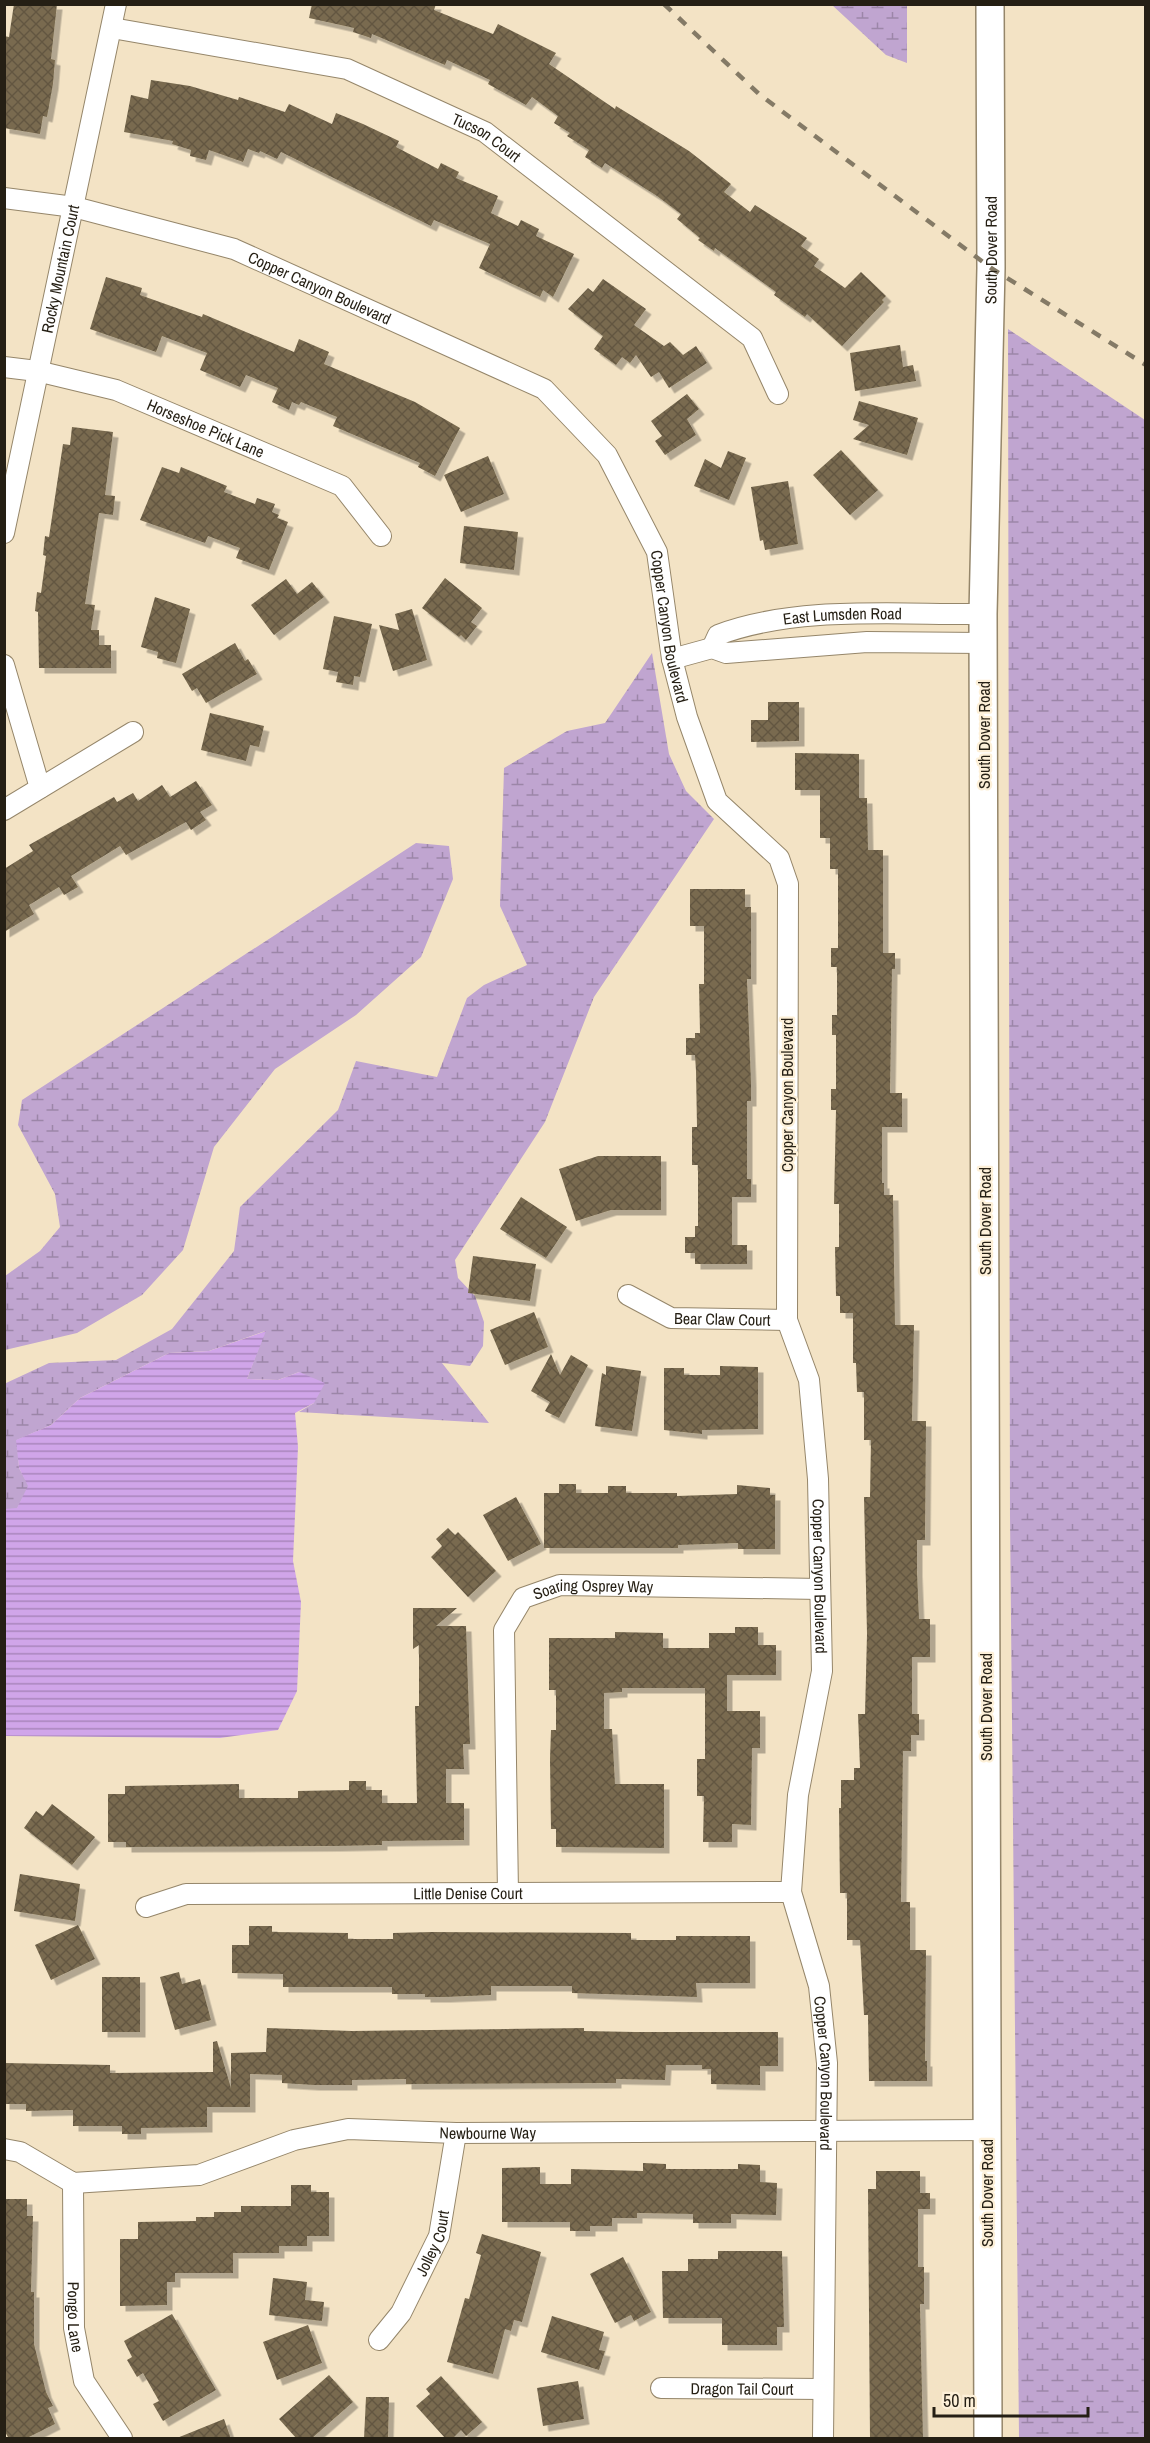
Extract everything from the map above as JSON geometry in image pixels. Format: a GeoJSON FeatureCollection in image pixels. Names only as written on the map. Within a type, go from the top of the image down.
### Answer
{"type":"FeatureCollection","features":[{"type":"Feature","properties":{"kind":"street","name":"Rocky Mountain Court"},"geometry":{"type":"LineString","coordinates":[[4,533],[37,371],[75,207],[116,4]]}},
{"type":"Feature","properties":{"kind":"street","name":"South Dover Road"},"geometry":{"type":"LineString","coordinates":[[988,2439],[984,614],[991,268],[990,4]]}},
{"type":"Feature","properties":{"kind":"street","name":"Tucson Court"},"geometry":{"type":"LineString","coordinates":[[112,28],[347,69],[485,132],[752,338],[778,394]]}},
{"type":"Feature","properties":{"kind":"street","name":"Copper Canyon Boulevard"},"geometry":{"type":"LineString","coordinates":[[4,198],[75,207],[234,249],[544,389],[607,455],[657,552],[672,659],[687,717],[717,801],[779,858],[788,884],[787,1320],[809,1380],[818,1479],[822,1671],[798,1795],[791,1892],[819,1986],[827,2062],[823,2439]]}},
{"type":"Feature","properties":{"kind":"street","name":"Horseshoe Pick Lane"},"geometry":{"type":"LineString","coordinates":[[4,367],[37,371],[116,390],[342,486],[381,536]]}},
{"type":"Feature","properties":{"kind":"street","name":"East Lumsden Road"},"geometry":{"type":"LineString","coordinates":[[712,648],[717,635],[743,625],[779,620],[832,615],[984,614]]}},
{"type":"Feature","properties":{"kind":"street","name":"East Lumsden Road"},"geometry":{"type":"LineString","coordinates":[[672,659],[712,648],[726,653],[867,642],[984,644]]}},
{"type":"Feature","properties":{"kind":"street"},"geometry":{"type":"LineString","coordinates":[[4,664],[40,788]]}},
{"type":"Feature","properties":{"kind":"street"},"geometry":{"type":"LineString","coordinates":[[4,810],[133,732]]}},
{"type":"Feature","properties":{"kind":"street","name":"Bear Claw Court"},"geometry":{"type":"LineString","coordinates":[[628,1295],[671,1318],[787,1320]]}},
{"type":"Feature","properties":{"kind":"street","name":"Soaring Osprey Way"},"geometry":{"type":"LineString","coordinates":[[508,1893],[504,1630],[523,1598],[560,1585],[820,1589]]}},
{"type":"Feature","properties":{"kind":"street","name":"Little Denise Court"},"geometry":{"type":"LineString","coordinates":[[146,1907],[186,1894],[791,1892]]}},
{"type":"Feature","properties":{"kind":"street","name":"Newbourne Way"},"geometry":{"type":"LineString","coordinates":[[73,2183],[199,2175],[294,2140],[348,2129],[456,2133],[987,2130]]}},
{"type":"Feature","properties":{"kind":"street","name":"Jolley Court"},"geometry":{"type":"LineString","coordinates":[[379,2340],[401,2313],[439,2236],[456,2133]]}},
{"type":"Feature","properties":{"kind":"street"},"geometry":{"type":"LineString","coordinates":[[4,2149],[20,2152],[73,2183]]}},
{"type":"Feature","properties":{"kind":"street","name":"Pongo Lane"},"geometry":{"type":"LineString","coordinates":[[73,2183],[74,2328],[82,2370],[84,2380],[122,2439]]}},
{"type":"Feature","properties":{"kind":"street","name":"Dragon Tail Court"},"geometry":{"type":"LineString","coordinates":[[661,2388],[823,2389]]}},
{"type":"Feature","properties":{"kind":"green space"},"geometry":{"type":"Polygon","coordinates":[[[832,5],[907,5],[907,63],[886,55],[832,5]]]}},
{"type":"Feature","properties":{"kind":"green space"},"geometry":{"type":"Polygon","coordinates":[[[1008,329],[1145,420],[1145,2438],[1019,2438],[1010,1516],[1008,329]]]}},
{"type":"Feature","properties":{"kind":"green space"},"geometry":{"type":"Polygon","coordinates":[[[652,653],[669,754],[686,791],[714,819],[594,997],[545,1122],[455,1260],[458,1278],[475,1296],[484,1322],[483,1346],[470,1366],[442,1363],[489,1423],[299,1412],[314,1403],[299,1372],[278,1380],[247,1379],[265,1331],[209,1351],[169,1353],[80,1398],[51,1425],[17,1440],[19,1468],[29,1486],[17,1509],[5,1509],[4,1384],[49,1363],[116,1360],[172,1329],[234,1251],[240,1207],[338,1110],[356,1061],[437,1077],[467,998],[484,985],[527,965],[500,906],[504,768],[567,731],[605,723],[652,653]]]}},
{"type":"Feature","properties":{"kind":"green space"},"geometry":{"type":"Polygon","coordinates":[[[416,843],[449,846],[453,879],[421,957],[356,1015],[275,1069],[214,1147],[183,1250],[142,1295],[77,1333],[5,1350],[5,1276],[40,1251],[60,1227],[55,1194],[18,1125],[22,1100],[416,843]]]}},
{"type":"Feature","properties":{"kind":"shaded area"},"geometry":{"type":"Polygon","coordinates":[[[266,1331],[247,1379],[278,1380],[299,1372],[325,1383],[314,1403],[295,1413],[298,1447],[293,1561],[301,1602],[297,1691],[278,1730],[220,1738],[5,1736],[5,1509],[17,1508],[28,1486],[19,1468],[16,1440],[51,1425],[80,1398],[169,1353],[209,1351],[266,1331]]]}},
{"type":"Feature","properties":{"kind":"building"},"geometry":{"type":"Polygon","coordinates":[[[14,4],[57,4],[51,59],[55,60],[53,84],[47,117],[43,116],[40,134],[4,128],[4,36],[9,37],[14,4]]]}},
{"type":"Feature","properties":{"kind":"building"},"geometry":{"type":"Polygon","coordinates":[[[312,4],[436,4],[434,10],[493,34],[498,24],[556,53],[549,64],[615,109],[616,106],[689,151],[731,184],[724,192],[750,212],[755,205],[807,238],[801,246],[819,259],[814,266],[845,288],[861,272],[886,296],[882,300],[884,302],[842,346],[807,314],[805,317],[774,295],[776,292],[715,248],[714,251],[698,240],[700,238],[677,219],[681,214],[657,196],[605,163],[602,168],[585,157],[589,150],[567,136],[570,133],[554,123],[558,116],[532,97],[526,105],[488,84],[490,80],[447,60],[445,65],[372,34],[371,38],[353,32],[354,28],[309,18],[312,4]]]}},
{"type":"Feature","properties":{"kind":"building"},"geometry":{"type":"Polygon","coordinates":[[[151,80],[190,86],[238,100],[239,97],[285,112],[289,104],[332,124],[336,113],[363,124],[399,141],[396,147],[438,169],[441,163],[459,172],[456,178],[498,196],[491,213],[518,226],[521,220],[539,229],[536,236],[574,254],[553,297],[543,290],[540,297],[479,268],[490,244],[434,220],[431,226],[281,152],[277,159],[260,151],[259,153],[248,149],[243,162],[209,150],[206,160],[190,156],[191,150],[172,144],[173,141],[124,132],[131,95],[148,99],[151,80]]]}},
{"type":"Feature","properties":{"kind":"building"},"geometry":{"type":"Polygon","coordinates":[[[106,277],[142,288],[140,295],[202,317],[203,314],[294,352],[299,339],[329,352],[324,364],[415,402],[460,428],[435,476],[418,467],[420,463],[333,426],[337,417],[301,402],[299,405],[292,402],[289,410],[272,402],[278,388],[246,375],[240,387],[200,370],[207,353],[162,336],[156,352],[90,329],[106,277]]]}},
{"type":"Feature","properties":{"kind":"building"},"geometry":{"type":"Polygon","coordinates":[[[603,279],[646,309],[634,325],[664,346],[670,342],[683,355],[696,346],[707,363],[669,388],[659,372],[651,377],[636,355],[630,363],[622,357],[616,365],[594,349],[603,336],[568,309],[588,288],[593,292],[603,279]]]}},
{"type":"Feature","properties":{"kind":"building"},"geometry":{"type":"Polygon","coordinates":[[[900,345],[903,367],[913,365],[916,381],[855,391],[850,353],[900,345]]]}},
{"type":"Feature","properties":{"kind":"building"},"geometry":{"type":"Polygon","coordinates":[[[687,394],[699,409],[687,419],[696,435],[665,455],[655,441],[662,436],[651,421],[687,394]]]}},
{"type":"Feature","properties":{"kind":"building"},"geometry":{"type":"Polygon","coordinates":[[[859,401],[918,418],[907,455],[853,439],[869,425],[853,420],[859,401]]]}},
{"type":"Feature","properties":{"kind":"building"},"geometry":{"type":"Polygon","coordinates":[[[72,427],[113,432],[105,495],[115,496],[113,515],[99,513],[85,604],[95,605],[91,630],[99,630],[99,645],[111,645],[111,668],[39,668],[38,612],[35,611],[37,592],[41,593],[46,556],[43,555],[45,536],[49,537],[63,444],[70,445],[72,427]]]}},
{"type":"Feature","properties":{"kind":"building"},"geometry":{"type":"Polygon","coordinates":[[[841,450],[878,490],[850,515],[813,475],[841,450]]]}},
{"type":"Feature","properties":{"kind":"building"},"geometry":{"type":"Polygon","coordinates":[[[728,451],[746,458],[729,500],[694,486],[705,459],[721,468],[728,451]]]}},
{"type":"Feature","properties":{"kind":"building"},"geometry":{"type":"Polygon","coordinates":[[[488,456],[504,494],[461,512],[444,475],[488,456]]]}},
{"type":"Feature","properties":{"kind":"building"},"geometry":{"type":"Polygon","coordinates":[[[162,467],[179,473],[181,467],[227,486],[224,492],[255,504],[257,498],[275,504],[272,512],[279,515],[277,518],[288,522],[269,570],[236,558],[240,548],[208,536],[205,543],[140,520],[162,467]]]}},
{"type":"Feature","properties":{"kind":"building"},"geometry":{"type":"Polygon","coordinates":[[[788,481],[798,544],[765,550],[763,540],[760,541],[751,487],[788,481]]]}},
{"type":"Feature","properties":{"kind":"building"},"geometry":{"type":"Polygon","coordinates":[[[464,526],[518,532],[514,570],[460,563],[464,526]]]}},
{"type":"Feature","properties":{"kind":"building"},"geometry":{"type":"Polygon","coordinates":[[[445,578],[482,608],[471,622],[477,626],[466,640],[422,608],[445,578]]]}},
{"type":"Feature","properties":{"kind":"building"},"geometry":{"type":"Polygon","coordinates":[[[286,579],[297,594],[312,582],[324,597],[274,635],[251,605],[286,579]]]}},
{"type":"Feature","properties":{"kind":"building"},"geometry":{"type":"Polygon","coordinates":[[[155,597],[190,609],[176,663],[157,658],[158,652],[141,647],[155,597]]]}},
{"type":"Feature","properties":{"kind":"building"},"geometry":{"type":"Polygon","coordinates":[[[412,609],[427,660],[393,671],[379,625],[399,630],[395,614],[412,609]]]}},
{"type":"Feature","properties":{"kind":"building"},"geometry":{"type":"Polygon","coordinates":[[[334,616],[372,624],[360,677],[354,676],[353,685],[336,682],[338,672],[323,669],[334,616]]]}},
{"type":"Feature","properties":{"kind":"building"},"geometry":{"type":"Polygon","coordinates":[[[235,643],[245,661],[248,659],[257,674],[206,703],[197,688],[192,691],[182,674],[235,643]]]}},
{"type":"Feature","properties":{"kind":"building"},"geometry":{"type":"Polygon","coordinates":[[[768,702],[799,702],[799,741],[751,742],[751,720],[768,720],[768,702]]]}},
{"type":"Feature","properties":{"kind":"building"},"geometry":{"type":"Polygon","coordinates":[[[210,713],[264,726],[259,747],[250,745],[246,761],[201,750],[210,713]]]}},
{"type":"Feature","properties":{"kind":"building"},"geometry":{"type":"Polygon","coordinates":[[[795,753],[859,754],[859,798],[867,798],[868,850],[883,850],[883,953],[895,953],[895,969],[892,969],[890,1093],[902,1093],[902,1127],[882,1127],[882,1183],[884,1183],[884,1195],[893,1195],[895,1325],[914,1325],[912,1421],[926,1421],[925,1540],[917,1540],[917,1571],[919,1619],[930,1619],[930,1657],[912,1657],[912,1714],[919,1714],[919,1735],[911,1735],[911,1751],[903,1751],[901,1902],[910,1902],[910,1950],[926,1950],[925,2061],[927,2061],[927,2081],[869,2081],[868,2015],[864,2015],[860,1940],[847,1940],[847,1893],[840,1893],[841,1780],[854,1780],[854,1768],[860,1768],[858,1714],[865,1714],[867,1634],[864,1497],[870,1497],[871,1440],[864,1440],[864,1392],[857,1392],[856,1363],[853,1363],[853,1313],[840,1313],[840,1296],[836,1296],[835,1247],[839,1247],[839,1204],[834,1204],[836,1110],[831,1110],[831,1089],[836,1089],[836,1035],[832,1035],[832,1015],[837,1015],[837,967],[831,967],[831,948],[838,948],[838,869],[830,869],[830,838],[820,838],[820,790],[795,790],[795,753]]]}},
{"type":"Feature","properties":{"kind":"building"},"geometry":{"type":"Polygon","coordinates":[[[196,781],[212,805],[200,812],[206,820],[191,830],[186,822],[126,855],[120,846],[71,876],[78,887],[64,895],[59,887],[29,905],[34,914],[4,932],[4,869],[33,851],[29,845],[114,797],[117,802],[133,793],[138,801],[162,785],[170,797],[196,781]]]}},
{"type":"Feature","properties":{"kind":"building"},"geometry":{"type":"Polygon","coordinates":[[[690,889],[745,889],[745,907],[751,907],[751,979],[747,979],[751,1101],[747,1101],[747,1179],[751,1179],[751,1197],[732,1197],[732,1245],[747,1245],[747,1264],[695,1264],[695,1253],[685,1253],[685,1237],[695,1237],[695,1226],[698,1226],[698,1165],[692,1165],[692,1127],[697,1127],[695,1055],[686,1055],[686,1038],[695,1038],[695,1033],[700,1033],[699,984],[704,984],[704,926],[690,926],[690,889]]]}},
{"type":"Feature","properties":{"kind":"building"},"geometry":{"type":"Polygon","coordinates":[[[598,1156],[661,1156],[661,1210],[611,1210],[576,1221],[559,1169],[598,1156]]]}},
{"type":"Feature","properties":{"kind":"building"},"geometry":{"type":"Polygon","coordinates":[[[521,1197],[567,1227],[546,1258],[500,1229],[521,1197]]]}},
{"type":"Feature","properties":{"kind":"building"},"geometry":{"type":"Polygon","coordinates":[[[473,1256],[536,1264],[530,1301],[468,1293],[473,1256]]]}},
{"type":"Feature","properties":{"kind":"building"},"geometry":{"type":"Polygon","coordinates":[[[534,1312],[548,1347],[505,1365],[490,1330],[534,1312]]]}},
{"type":"Feature","properties":{"kind":"building"},"geometry":{"type":"Polygon","coordinates":[[[551,1354],[560,1375],[571,1355],[588,1365],[559,1418],[545,1411],[550,1402],[531,1391],[551,1354]]]}},
{"type":"Feature","properties":{"kind":"building"},"geometry":{"type":"Polygon","coordinates":[[[606,1366],[641,1371],[632,1431],[595,1426],[602,1373],[606,1375],[606,1366]]]}},
{"type":"Feature","properties":{"kind":"building"},"geometry":{"type":"Polygon","coordinates":[[[720,1366],[758,1367],[758,1429],[702,1430],[702,1434],[664,1430],[664,1368],[684,1368],[684,1375],[720,1375],[720,1366]]]}},
{"type":"Feature","properties":{"kind":"building"},"geometry":{"type":"Polygon","coordinates":[[[559,1484],[576,1484],[576,1493],[608,1493],[608,1486],[626,1486],[626,1493],[677,1493],[677,1496],[737,1494],[737,1485],[770,1488],[770,1495],[775,1495],[775,1549],[738,1549],[738,1543],[678,1545],[678,1548],[544,1548],[544,1493],[559,1493],[559,1484]]]}},
{"type":"Feature","properties":{"kind":"building"},"geometry":{"type":"Polygon","coordinates":[[[516,1497],[541,1544],[508,1561],[483,1515],[516,1497]]]}},
{"type":"Feature","properties":{"kind":"building"},"geometry":{"type":"Polygon","coordinates":[[[448,1528],[455,1535],[458,1532],[496,1571],[468,1597],[431,1557],[442,1546],[436,1539],[448,1528]]]}},
{"type":"Feature","properties":{"kind":"building"},"geometry":{"type":"Polygon","coordinates":[[[413,1608],[457,1608],[436,1626],[466,1626],[470,1744],[463,1744],[464,1769],[446,1769],[446,1803],[464,1803],[464,1840],[382,1841],[382,1845],[335,1846],[126,1847],[126,1842],[108,1842],[108,1794],[125,1794],[125,1786],[239,1784],[239,1798],[298,1798],[298,1791],[349,1790],[349,1781],[366,1781],[366,1790],[382,1790],[382,1803],[417,1803],[415,1706],[419,1706],[419,1645],[413,1649],[413,1608]]]}},
{"type":"Feature","properties":{"kind":"building"},"geometry":{"type":"Polygon","coordinates":[[[735,1627],[758,1627],[758,1645],[776,1645],[776,1675],[727,1675],[727,1711],[760,1711],[760,1748],[752,1748],[751,1825],[732,1824],[732,1842],[703,1842],[704,1796],[697,1796],[697,1759],[705,1759],[705,1688],[622,1688],[622,1692],[604,1693],[604,1729],[612,1729],[615,1784],[664,1784],[664,1848],[556,1847],[556,1829],[551,1829],[550,1759],[551,1730],[556,1730],[556,1690],[549,1690],[549,1638],[615,1638],[615,1632],[663,1633],[663,1648],[709,1648],[709,1633],[735,1633],[735,1627]]]}},
{"type":"Feature","properties":{"kind":"building"},"geometry":{"type":"Polygon","coordinates":[[[52,1804],[95,1837],[72,1865],[24,1828],[36,1811],[43,1816],[52,1804]]]}},
{"type":"Feature","properties":{"kind":"building"},"geometry":{"type":"Polygon","coordinates":[[[20,1874],[80,1884],[75,1921],[14,1911],[20,1874]]]}},
{"type":"Feature","properties":{"kind":"building"},"geometry":{"type":"Polygon","coordinates":[[[78,1925],[95,1959],[51,1980],[35,1945],[78,1925]]]}},
{"type":"Feature","properties":{"kind":"building"},"geometry":{"type":"Polygon","coordinates":[[[249,1926],[272,1926],[272,1932],[348,1933],[348,1939],[393,1939],[393,1933],[432,1932],[631,1933],[631,1940],[676,1940],[676,1936],[750,1936],[750,1983],[696,1983],[697,1997],[572,1993],[572,1986],[491,1986],[491,1995],[445,1997],[425,1997],[425,1994],[392,1994],[392,1987],[283,1987],[283,1974],[232,1973],[232,1945],[249,1945],[249,1926]]]}},
{"type":"Feature","properties":{"kind":"building"},"geometry":{"type":"Polygon","coordinates":[[[179,1972],[182,1984],[200,1979],[211,2020],[175,2030],[160,1977],[179,1972]]]}},
{"type":"Feature","properties":{"kind":"building"},"geometry":{"type":"Polygon","coordinates":[[[102,1977],[140,1977],[140,2032],[102,2032],[102,1977]]]}},
{"type":"Feature","properties":{"kind":"building"},"geometry":{"type":"Polygon","coordinates":[[[267,2028],[352,2031],[584,2028],[584,2031],[778,2032],[778,2066],[760,2066],[760,2085],[711,2084],[711,2069],[702,2069],[702,2065],[666,2065],[665,2080],[616,2079],[616,2083],[406,2084],[406,2079],[352,2080],[352,2085],[314,2085],[282,2083],[282,2075],[250,2074],[250,2107],[207,2107],[207,2127],[141,2128],[141,2134],[122,2134],[122,2126],[73,2126],[73,2110],[26,2111],[26,2104],[4,2104],[4,2063],[110,2065],[110,2073],[213,2072],[213,2042],[217,2041],[231,2088],[231,2053],[266,2052],[267,2028]]]}},
{"type":"Feature","properties":{"kind":"building"},"geometry":{"type":"Polygon","coordinates":[[[643,2163],[666,2164],[666,2169],[738,2169],[738,2164],[760,2165],[760,2182],[777,2183],[776,2215],[731,2214],[731,2223],[693,2223],[693,2214],[637,2213],[637,2218],[612,2218],[612,2226],[590,2226],[590,2231],[570,2231],[570,2222],[502,2222],[502,2168],[540,2167],[540,2184],[571,2184],[571,2169],[643,2171],[643,2163]]]}},
{"type":"Feature","properties":{"kind":"building"},"geometry":{"type":"Polygon","coordinates":[[[876,2171],[920,2171],[920,2193],[930,2193],[930,2209],[918,2209],[918,2267],[924,2267],[924,2304],[920,2304],[923,2439],[870,2439],[868,2189],[876,2189],[876,2171]]]}},
{"type":"Feature","properties":{"kind":"building"},"geometry":{"type":"Polygon","coordinates":[[[291,2185],[311,2185],[311,2192],[329,2192],[329,2236],[307,2236],[307,2246],[279,2246],[279,2253],[233,2253],[233,2273],[175,2273],[175,2282],[167,2282],[167,2305],[120,2306],[120,2239],[138,2239],[138,2222],[196,2221],[196,2217],[214,2217],[214,2212],[241,2212],[241,2206],[291,2206],[291,2185]]]}},
{"type":"Feature","properties":{"kind":"building"},"geometry":{"type":"Polygon","coordinates":[[[4,2199],[27,2199],[27,2216],[33,2216],[31,2292],[34,2292],[34,2344],[46,2392],[53,2406],[48,2408],[55,2424],[25,2439],[9,2439],[4,2430],[4,2199]]]}},
{"type":"Feature","properties":{"kind":"building"},"geometry":{"type":"Polygon","coordinates":[[[482,2234],[541,2252],[522,2322],[514,2320],[511,2331],[505,2329],[493,2374],[447,2362],[465,2298],[469,2299],[481,2255],[476,2253],[482,2234]]]}},
{"type":"Feature","properties":{"kind":"building"},"geometry":{"type":"Polygon","coordinates":[[[718,2251],[782,2251],[784,2327],[777,2327],[777,2345],[722,2345],[722,2318],[663,2318],[662,2271],[688,2271],[688,2259],[718,2259],[718,2251]]]}},
{"type":"Feature","properties":{"kind":"building"},"geometry":{"type":"Polygon","coordinates":[[[623,2257],[651,2312],[634,2321],[631,2315],[615,2323],[590,2274],[623,2257]]]}},
{"type":"Feature","properties":{"kind":"building"},"geometry":{"type":"Polygon","coordinates":[[[273,2278],[307,2282],[305,2300],[324,2302],[322,2321],[269,2315],[273,2278]]]}},
{"type":"Feature","properties":{"kind":"building"},"geometry":{"type":"Polygon","coordinates":[[[172,2314],[216,2390],[163,2421],[153,2404],[159,2401],[143,2373],[137,2377],[127,2360],[132,2357],[124,2341],[172,2314]]]}},
{"type":"Feature","properties":{"kind":"building"},"geometry":{"type":"Polygon","coordinates":[[[552,2316],[604,2332],[599,2350],[605,2351],[599,2370],[541,2352],[552,2316]]]}},
{"type":"Feature","properties":{"kind":"building"},"geometry":{"type":"Polygon","coordinates":[[[308,2325],[322,2363],[277,2380],[263,2342],[308,2325]]]}},
{"type":"Feature","properties":{"kind":"building"},"geometry":{"type":"Polygon","coordinates":[[[329,2375],[353,2402],[311,2439],[297,2439],[279,2419],[329,2375]]]}},
{"type":"Feature","properties":{"kind":"building"},"geometry":{"type":"Polygon","coordinates":[[[441,2376],[482,2422],[466,2436],[461,2430],[452,2439],[446,2439],[416,2406],[430,2394],[426,2389],[441,2376]]]}},
{"type":"Feature","properties":{"kind":"building"},"geometry":{"type":"Polygon","coordinates":[[[578,2381],[584,2419],[543,2426],[537,2388],[578,2381]]]}},
{"type":"Feature","properties":{"kind":"building"},"geometry":{"type":"Polygon","coordinates":[[[366,2397],[389,2397],[388,2439],[364,2439],[366,2397]]]}},
{"type":"Feature","properties":{"kind":"building"},"geometry":{"type":"Polygon","coordinates":[[[224,2419],[231,2439],[177,2438],[224,2419]]]}},
{"type":"Feature","properties":{"kind":"railway"},"geometry":{"type":"LineString","coordinates":[[664,4],[759,94],[991,268],[1146,365]]}}]}
